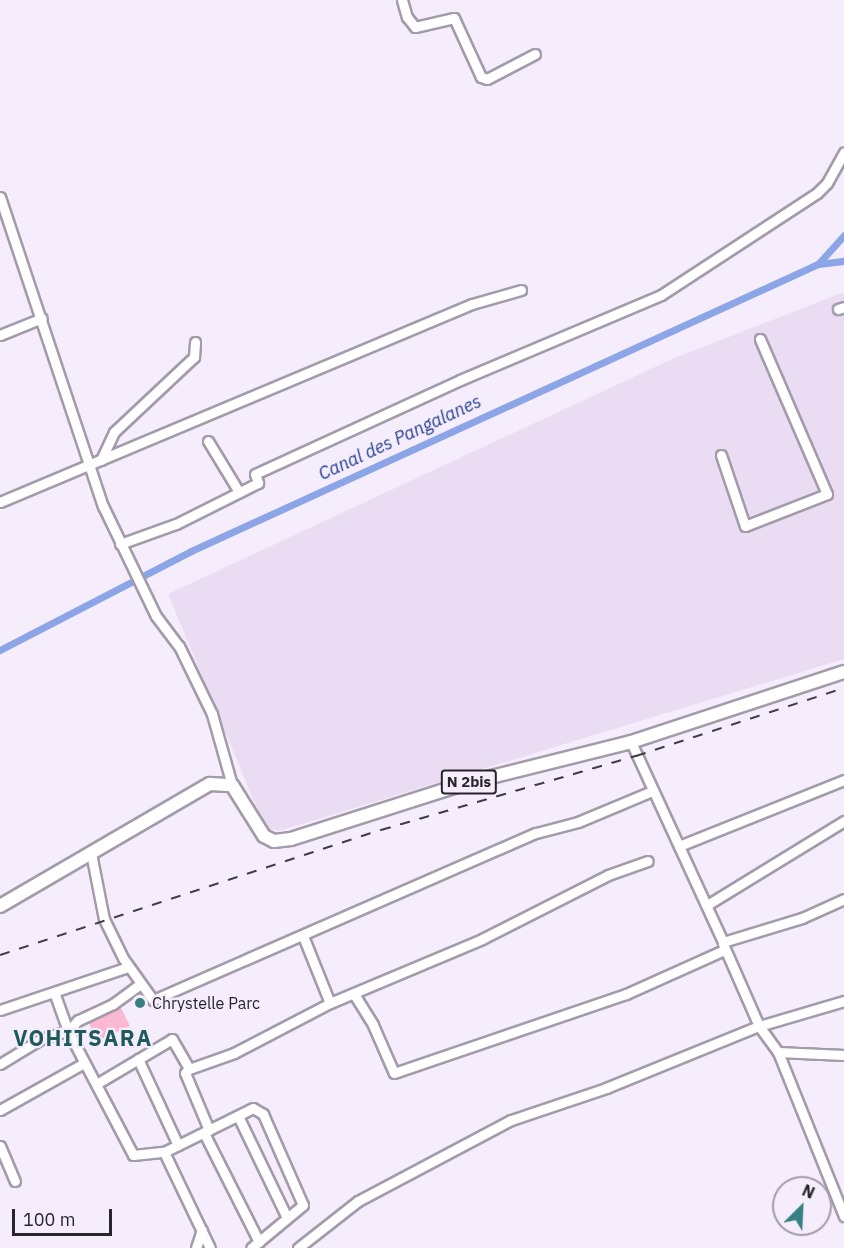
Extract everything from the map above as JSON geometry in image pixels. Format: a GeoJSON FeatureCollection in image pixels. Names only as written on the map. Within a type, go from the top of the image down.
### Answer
{"type":"FeatureCollection","features":[{"type":"Feature","properties":{"kind":"main road","name":"N 2bis"},"geometry":{"type":"LineString","coordinates":[[232,785],[264,836],[274,841],[291,839],[463,784],[631,742],[844,672]]}},
{"type":"Feature","properties":{"kind":"main road"},"geometry":{"type":"LineString","coordinates":[[0,906],[210,784],[232,785]]}},
{"type":"Feature","properties":{"kind":"street"},"geometry":{"type":"LineString","coordinates":[[402,0],[415,27],[454,18],[481,77],[487,80],[535,54]]}},
{"type":"Feature","properties":{"kind":"street"},"geometry":{"type":"LineString","coordinates":[[120,544],[176,524],[258,483],[255,474],[460,380],[661,295],[817,193],[827,183],[844,152]]}},
{"type":"Feature","properties":{"kind":"street"},"geometry":{"type":"LineString","coordinates":[[1,202],[120,544],[156,616],[179,646],[212,714],[232,785]]}},
{"type":"Feature","properties":{"kind":"street"},"geometry":{"type":"LineString","coordinates":[[0,502],[472,304],[521,290]]}},
{"type":"Feature","properties":{"kind":"street"},"geometry":{"type":"LineString","coordinates":[[0,335],[42,318]]}},
{"type":"Feature","properties":{"kind":"street"},"geometry":{"type":"LineString","coordinates":[[722,455],[745,526],[827,494],[760,339]]}},
{"type":"Feature","properties":{"kind":"street"},"geometry":{"type":"LineString","coordinates":[[101,460],[114,432],[194,357],[195,342]]}},
{"type":"Feature","properties":{"kind":"street"},"geometry":{"type":"LineString","coordinates":[[208,441],[239,492]]}},
{"type":"Feature","properties":{"kind":"street"},"geometry":{"type":"LineString","coordinates":[[631,742],[707,904],[759,1026],[778,1052],[844,1216]]}},
{"type":"Feature","properties":{"kind":"street"},"geometry":{"type":"LineString","coordinates":[[679,846],[844,780]]}},
{"type":"Feature","properties":{"kind":"street"},"geometry":{"type":"LineString","coordinates":[[91,853],[103,915],[128,967],[153,1000],[213,971],[303,936],[338,917],[536,833],[578,822],[652,791]]}},
{"type":"Feature","properties":{"kind":"street"},"geometry":{"type":"LineString","coordinates":[[707,904],[844,821]]}},
{"type":"Feature","properties":{"kind":"street"},"geometry":{"type":"LineString","coordinates":[[54,992],[68,1031],[84,1063],[98,1083],[133,1155],[164,1152],[207,1132],[253,1108],[263,1114],[303,1205],[255,1245],[207,1132],[185,1073],[189,1069],[234,1053],[330,1003],[482,939],[608,875],[648,861]]}},
{"type":"Feature","properties":{"kind":"street"},"geometry":{"type":"LineString","coordinates":[[354,994],[394,1073],[626,994],[724,946],[802,918],[844,899]]}},
{"type":"Feature","properties":{"kind":"street"},"geometry":{"type":"LineString","coordinates":[[303,936],[330,1003]]}},
{"type":"Feature","properties":{"kind":"street"},"geometry":{"type":"LineString","coordinates":[[0,1010],[128,967]]}},
{"type":"Feature","properties":{"kind":"street"},"geometry":{"type":"LineString","coordinates":[[0,1064],[41,1040],[68,1031],[78,1020],[113,1004],[140,984]]}},
{"type":"Feature","properties":{"kind":"street"},"geometry":{"type":"LineString","coordinates":[[298,1248],[358,1201],[511,1120],[606,1088],[759,1026],[844,1001]]}},
{"type":"Feature","properties":{"kind":"street"},"geometry":{"type":"LineString","coordinates":[[98,1083],[172,1040],[189,1069]]}},
{"type":"Feature","properties":{"kind":"street"},"geometry":{"type":"LineString","coordinates":[[778,1052],[844,1055]]}},
{"type":"Feature","properties":{"kind":"street"},"geometry":{"type":"LineString","coordinates":[[138,1059],[178,1146]]}},
{"type":"Feature","properties":{"kind":"street"},"geometry":{"type":"LineString","coordinates":[[0,1110],[84,1063]]}},
{"type":"Feature","properties":{"kind":"street"},"geometry":{"type":"LineString","coordinates":[[238,1116],[287,1218]]}},
{"type":"Feature","properties":{"kind":"street"},"geometry":{"type":"LineString","coordinates":[[0,1146],[15,1181]]}},
{"type":"Feature","properties":{"kind":"street"},"geometry":{"type":"LineString","coordinates":[[164,1152],[210,1248]]}},
{"type":"Feature","properties":{"kind":"street"},"geometry":{"type":"LineString","coordinates":[[196,1248],[202,1230]]}},
{"type":"Feature","properties":{"kind":"shaded area"},"geometry":{"type":"Polygon","coordinates":[[[844,292],[844,659],[279,831],[265,828],[168,594],[672,359],[844,292]]]}},
{"type":"Feature","properties":{"kind":"shaded area"},"geometry":{"type":"Polygon","coordinates":[[[121,1008],[130,1026],[97,1041],[89,1023],[121,1008]]]}},
{"type":"Feature","properties":{"kind":"waterway","name":"Canal des Pangalanes"},"geometry":{"type":"LineString","coordinates":[[818,264],[844,235]]}},
{"type":"Feature","properties":{"kind":"waterway","name":"Canal des Pangalanes"},"geometry":{"type":"LineString","coordinates":[[0,650],[191,551],[818,264],[844,261]]}},
{"type":"Feature","properties":{"kind":"railway"},"geometry":{"type":"LineString","coordinates":[[0,955],[381,830],[636,756],[844,688]]}},
{"type":"Feature","properties":{"kind":"place","name":"Chrystelle Parc"},"geometry":{"type":"Point","coordinates":[140,1003]}},
{"type":"Feature","properties":{"kind":"district","name":"VOHITSARA"},"geometry":{"type":"Point","coordinates":[83,1038]}}]}
